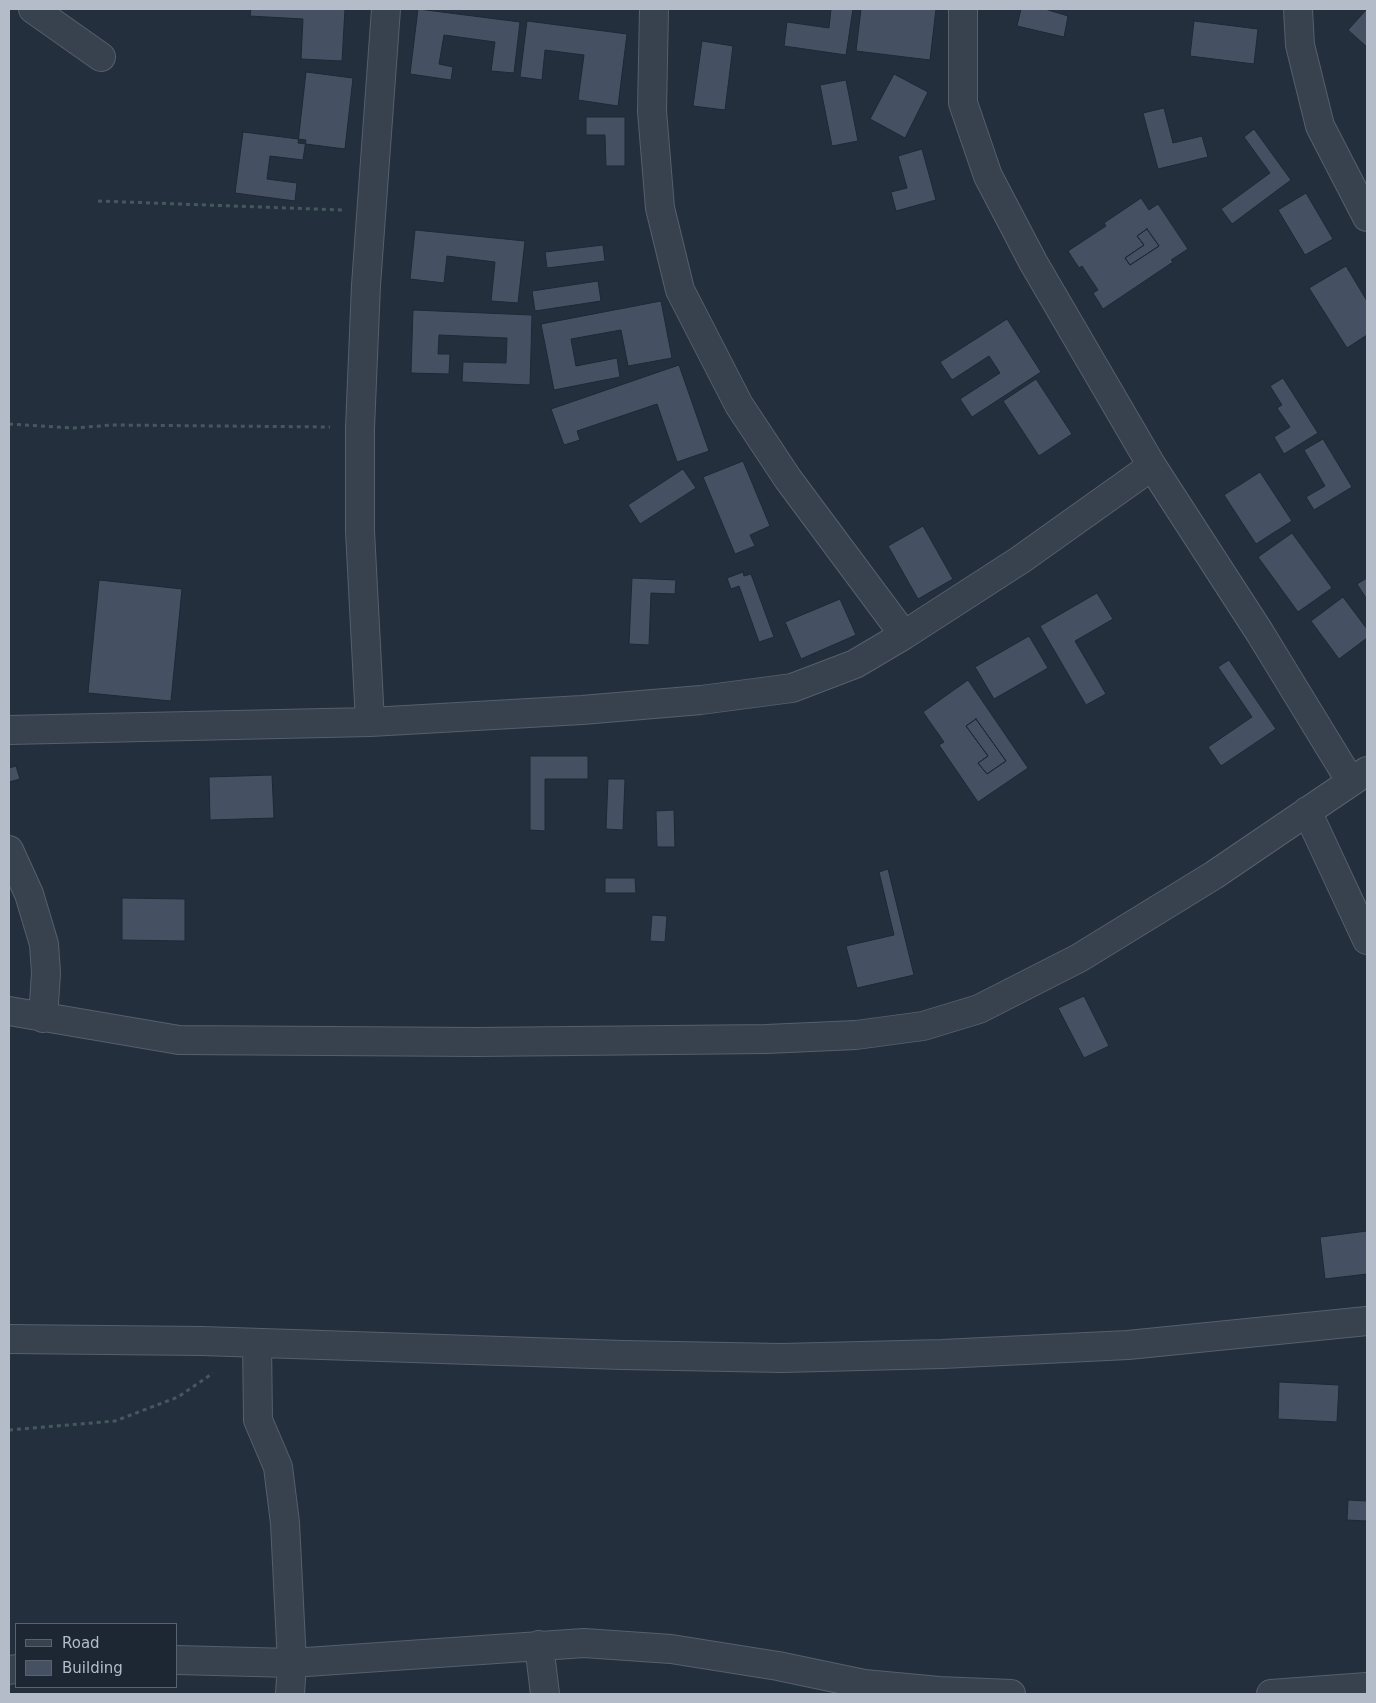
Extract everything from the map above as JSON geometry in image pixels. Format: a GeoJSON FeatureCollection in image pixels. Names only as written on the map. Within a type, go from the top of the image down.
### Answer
{"type":"FeatureCollection","features":[{"type":"Feature","properties":{"kind":"street"},"geometry":{"type":"LineString","coordinates":[[33,9],[101,57]]}},
{"type":"Feature","properties":{"kind":"street"},"geometry":{"type":"LineString","coordinates":[[370,722],[360,530],[360,428],[386,9]]}},
{"type":"Feature","properties":{"kind":"street"},"geometry":{"type":"LineString","coordinates":[[654,9],[652,111],[660,208],[680,290],[739,405],[788,479],[904,635]]}},
{"type":"Feature","properties":{"kind":"street"},"geometry":{"type":"LineString","coordinates":[[9,1010],[43,1018],[179,1040],[766,1039],[856,1034],[923,1026],[979,1009],[1079,958],[1206,880],[1359,776],[1260,633],[1152,466],[1033,262],[988,176],[963,103],[963,9]]}},
{"type":"Feature","properties":{"kind":"street"},"geometry":{"type":"LineString","coordinates":[[1298,9],[1300,45],[1320,126],[1367,217]]}},
{"type":"Feature","properties":{"kind":"street"},"geometry":{"type":"LineString","coordinates":[[9,730],[370,722],[582,710],[702,700],[792,688],[855,664],[904,635],[1020,560],[1152,466]]}},
{"type":"Feature","properties":{"kind":"street"},"geometry":{"type":"LineString","coordinates":[[1307,811],[1367,940]]}},
{"type":"Feature","properties":{"kind":"street"},"geometry":{"type":"LineString","coordinates":[[9,850],[29,894],[44,944],[46,973],[43,1018]]}},
{"type":"Feature","properties":{"kind":"street"},"geometry":{"type":"LineString","coordinates":[[9,1339],[257,1343],[782,1358],[942,1354],[1128,1345],[1367,1322]]}},
{"type":"Feature","properties":{"kind":"street"},"geometry":{"type":"LineString","coordinates":[[257,1343],[258,1420],[278,1467],[285,1523],[292,1663],[290,1694]]}},
{"type":"Feature","properties":{"kind":"street"},"geometry":{"type":"LineString","coordinates":[[178,1660],[292,1663],[584,1643],[671,1649],[778,1666],[864,1684],[939,1691],[1011,1694]]}},
{"type":"Feature","properties":{"kind":"street"},"geometry":{"type":"LineString","coordinates":[[539,1645],[545,1694]]}},
{"type":"Feature","properties":{"kind":"street"},"geometry":{"type":"LineString","coordinates":[[1271,1694],[1367,1687]]}},
{"type":"Feature","properties":{"kind":"path"},"geometry":{"type":"LineString","coordinates":[[98,201],[372,211]]}},
{"type":"Feature","properties":{"kind":"path"},"geometry":{"type":"LineString","coordinates":[[9,424],[74,428],[112,425],[360,428]]}},
{"type":"Feature","properties":{"kind":"path"},"geometry":{"type":"LineString","coordinates":[[9,1430],[115,1421],[178,1397],[217,1370]]}},
{"type":"Feature","properties":{"kind":"building"},"geometry":{"type":"Polygon","coordinates":[[[251,9],[345,9],[342,61],[301,59],[303,19],[250,16],[251,9]]]}},
{"type":"Feature","properties":{"kind":"building"},"geometry":{"type":"Polygon","coordinates":[[[418,9],[520,22],[514,73],[491,71],[495,42],[444,35],[439,64],[453,67],[451,80],[410,74],[418,9]]]}},
{"type":"Feature","properties":{"kind":"building"},"geometry":{"type":"Polygon","coordinates":[[[831,9],[853,9],[846,55],[784,46],[787,22],[829,28],[831,9]]]}},
{"type":"Feature","properties":{"kind":"building"},"geometry":{"type":"Polygon","coordinates":[[[861,9],[936,9],[930,60],[856,51],[861,9]]]}},
{"type":"Feature","properties":{"kind":"building"},"geometry":{"type":"Polygon","coordinates":[[[1021,9],[1045,9],[1068,16],[1064,37],[1017,26],[1021,9]]]}},
{"type":"Feature","properties":{"kind":"building"},"geometry":{"type":"Polygon","coordinates":[[[1367,9],[1367,47],[1348,30],[1367,9]]]}},
{"type":"Feature","properties":{"kind":"building"},"geometry":{"type":"Polygon","coordinates":[[[527,21],[627,34],[618,106],[578,100],[584,55],[545,50],[542,80],[520,77],[527,21]]]}},
{"type":"Feature","properties":{"kind":"building"},"geometry":{"type":"Polygon","coordinates":[[[1194,21],[1258,29],[1254,64],[1190,56],[1194,21]]]}},
{"type":"Feature","properties":{"kind":"building"},"geometry":{"type":"Polygon","coordinates":[[[702,41],[733,46],[725,110],[693,106],[702,41]]]}},
{"type":"Feature","properties":{"kind":"building"},"geometry":{"type":"Polygon","coordinates":[[[306,72],[353,78],[345,149],[298,143],[306,72]]]}},
{"type":"Feature","properties":{"kind":"building"},"geometry":{"type":"Polygon","coordinates":[[[894,74],[928,92],[905,138],[870,119],[894,74]]]}},
{"type":"Feature","properties":{"kind":"building"},"geometry":{"type":"Polygon","coordinates":[[[846,80],[858,141],[832,146],[820,85],[846,80]]]}},
{"type":"Feature","properties":{"kind":"building"},"geometry":{"type":"Polygon","coordinates":[[[1164,108],[1173,143],[1202,136],[1208,157],[1158,169],[1143,113],[1164,108]]]}},
{"type":"Feature","properties":{"kind":"building"},"geometry":{"type":"Polygon","coordinates":[[[586,117],[625,117],[625,166],[606,166],[605,135],[586,135],[586,117]]]}},
{"type":"Feature","properties":{"kind":"building"},"geometry":{"type":"Polygon","coordinates":[[[1254,129],[1291,180],[1232,224],[1221,209],[1270,173],[1244,137],[1254,129]]]}},
{"type":"Feature","properties":{"kind":"building"},"geometry":{"type":"Polygon","coordinates":[[[243,132],[306,140],[303,160],[270,156],[267,179],[297,183],[295,201],[235,193],[243,132]]]}},
{"type":"Feature","properties":{"kind":"building"},"geometry":{"type":"Polygon","coordinates":[[[922,149],[936,200],[896,211],[891,192],[907,188],[898,156],[922,149]]]}},
{"type":"Feature","properties":{"kind":"building"},"geometry":{"type":"Polygon","coordinates":[[[1306,193],[1333,239],[1305,255],[1278,210],[1306,193]]]}},
{"type":"Feature","properties":{"kind":"building"},"geometry":{"type":"Polygon","coordinates":[[[1141,198],[1149,210],[1158,204],[1188,249],[1171,260],[1173,262],[1103,309],[1093,293],[1098,290],[1082,266],[1079,268],[1068,251],[1106,226],[1104,223],[1141,198]],[[1147,229],[1137,236],[1144,245],[1125,258],[1130,265],[1159,246],[1147,229]]]}},
{"type":"Feature","properties":{"kind":"building"},"geometry":{"type":"Polygon","coordinates":[[[1147,229],[1159,246],[1130,265],[1125,258],[1144,245],[1137,236],[1147,229]]]}},
{"type":"Feature","properties":{"kind":"building"},"geometry":{"type":"Polygon","coordinates":[[[415,230],[525,241],[518,303],[491,301],[495,262],[447,256],[444,283],[410,279],[415,230]]]}},
{"type":"Feature","properties":{"kind":"building"},"geometry":{"type":"Polygon","coordinates":[[[603,245],[605,261],[547,268],[545,252],[603,245]]]}},
{"type":"Feature","properties":{"kind":"building"},"geometry":{"type":"Polygon","coordinates":[[[1346,266],[1367,301],[1367,335],[1347,348],[1309,288],[1346,266]]]}},
{"type":"Feature","properties":{"kind":"building"},"geometry":{"type":"Polygon","coordinates":[[[598,281],[601,301],[535,311],[532,291],[598,281]]]}},
{"type":"Feature","properties":{"kind":"building"},"geometry":{"type":"Polygon","coordinates":[[[661,301],[672,358],[628,366],[621,330],[571,339],[576,366],[617,358],[620,377],[554,390],[541,324],[661,301]]]}},
{"type":"Feature","properties":{"kind":"building"},"geometry":{"type":"Polygon","coordinates":[[[413,310],[532,315],[530,385],[462,382],[463,362],[506,363],[507,338],[439,335],[438,354],[450,354],[449,374],[411,373],[413,310]]]}},
{"type":"Feature","properties":{"kind":"building"},"geometry":{"type":"Polygon","coordinates":[[[1007,319],[1041,372],[972,417],[960,399],[1000,373],[989,356],[952,380],[940,362],[1007,319]]]}},
{"type":"Feature","properties":{"kind":"building"},"geometry":{"type":"Polygon","coordinates":[[[679,365],[709,451],[677,462],[657,404],[577,431],[580,440],[564,445],[551,409],[679,365]]]}},
{"type":"Feature","properties":{"kind":"building"},"geometry":{"type":"Polygon","coordinates":[[[1283,378],[1318,433],[1284,454],[1274,437],[1290,427],[1277,408],[1282,405],[1270,386],[1283,378]]]}},
{"type":"Feature","properties":{"kind":"building"},"geometry":{"type":"Polygon","coordinates":[[[1036,379],[1072,434],[1039,456],[1003,401],[1036,379]]]}},
{"type":"Feature","properties":{"kind":"building"},"geometry":{"type":"Polygon","coordinates":[[[1323,439],[1352,487],[1314,510],[1306,497],[1325,486],[1304,450],[1323,439]]]}},
{"type":"Feature","properties":{"kind":"building"},"geometry":{"type":"Polygon","coordinates":[[[743,461],[770,526],[750,535],[755,546],[735,554],[703,477],[743,461]]]}},
{"type":"Feature","properties":{"kind":"building"},"geometry":{"type":"Polygon","coordinates":[[[683,469],[696,488],[640,524],[628,505],[683,469]]]}},
{"type":"Feature","properties":{"kind":"building"},"geometry":{"type":"Polygon","coordinates":[[[1260,472],[1292,521],[1256,544],[1224,495],[1260,472]]]}},
{"type":"Feature","properties":{"kind":"building"},"geometry":{"type":"Polygon","coordinates":[[[923,526],[953,579],[918,599],[888,546],[923,526]]]}},
{"type":"Feature","properties":{"kind":"building"},"geometry":{"type":"Polygon","coordinates":[[[1292,533],[1332,588],[1298,612],[1258,557],[1292,533]]]}},
{"type":"Feature","properties":{"kind":"building"},"geometry":{"type":"Polygon","coordinates":[[[743,572],[744,576],[751,574],[774,637],[759,642],[739,586],[731,589],[727,578],[743,572]]]}},
{"type":"Feature","properties":{"kind":"building"},"geometry":{"type":"Polygon","coordinates":[[[632,578],[676,580],[675,594],[651,593],[649,645],[629,644],[632,578]]]}},
{"type":"Feature","properties":{"kind":"building"},"geometry":{"type":"Polygon","coordinates":[[[1367,578],[1367,597],[1366,598],[1357,584],[1367,578]]]}},
{"type":"Feature","properties":{"kind":"building"},"geometry":{"type":"Polygon","coordinates":[[[99,580],[182,589],[171,701],[88,693],[99,580]]]}},
{"type":"Feature","properties":{"kind":"building"},"geometry":{"type":"Polygon","coordinates":[[[1097,593],[1113,619],[1075,641],[1106,694],[1086,705],[1040,626],[1097,593]]]}},
{"type":"Feature","properties":{"kind":"building"},"geometry":{"type":"Polygon","coordinates":[[[1343,597],[1367,629],[1367,638],[1339,659],[1311,621],[1343,597]]]}},
{"type":"Feature","properties":{"kind":"building"},"geometry":{"type":"Polygon","coordinates":[[[840,599],[856,635],[801,659],[785,622],[840,599]]]}},
{"type":"Feature","properties":{"kind":"building"},"geometry":{"type":"Polygon","coordinates":[[[1029,636],[1048,668],[994,699],[975,667],[1029,636]]]}},
{"type":"Feature","properties":{"kind":"building"},"geometry":{"type":"Polygon","coordinates":[[[1229,660],[1276,729],[1221,766],[1208,747],[1252,717],[1218,667],[1229,660]]]}},
{"type":"Feature","properties":{"kind":"building"},"geometry":{"type":"Polygon","coordinates":[[[968,680],[1028,768],[978,802],[939,745],[944,742],[923,712],[968,680]],[[976,719],[966,726],[988,756],[978,763],[987,774],[1006,761],[976,719]]]}},
{"type":"Feature","properties":{"kind":"building"},"geometry":{"type":"Polygon","coordinates":[[[976,719],[1006,761],[987,774],[978,763],[988,756],[966,726],[976,719]]]}},
{"type":"Feature","properties":{"kind":"building"},"geometry":{"type":"Polygon","coordinates":[[[530,756],[588,756],[588,779],[545,779],[545,831],[530,830],[530,756]]]}},
{"type":"Feature","properties":{"kind":"building"},"geometry":{"type":"Polygon","coordinates":[[[16,766],[20,779],[9,782],[9,768],[16,766]]]}},
{"type":"Feature","properties":{"kind":"building"},"geometry":{"type":"Polygon","coordinates":[[[272,775],[274,818],[210,820],[209,777],[272,775]]]}},
{"type":"Feature","properties":{"kind":"building"},"geometry":{"type":"Polygon","coordinates":[[[608,779],[625,779],[623,830],[606,829],[608,779]]]}},
{"type":"Feature","properties":{"kind":"building"},"geometry":{"type":"Polygon","coordinates":[[[674,810],[675,847],[657,847],[656,811],[674,810]]]}},
{"type":"Feature","properties":{"kind":"building"},"geometry":{"type":"Polygon","coordinates":[[[888,869],[914,975],[857,988],[846,946],[894,935],[879,872],[888,869]]]}},
{"type":"Feature","properties":{"kind":"building"},"geometry":{"type":"Polygon","coordinates":[[[605,878],[635,878],[636,893],[605,893],[605,878]]]}},
{"type":"Feature","properties":{"kind":"building"},"geometry":{"type":"Polygon","coordinates":[[[122,898],[185,899],[185,941],[122,940],[122,898]]]}},
{"type":"Feature","properties":{"kind":"building"},"geometry":{"type":"Polygon","coordinates":[[[652,915],[667,916],[665,942],[650,941],[652,915]]]}},
{"type":"Feature","properties":{"kind":"building"},"geometry":{"type":"Polygon","coordinates":[[[1084,996],[1109,1046],[1084,1058],[1058,1008],[1084,996]]]}},
{"type":"Feature","properties":{"kind":"building"},"geometry":{"type":"Polygon","coordinates":[[[1367,1231],[1367,1274],[1325,1279],[1320,1237],[1367,1231]]]}},
{"type":"Feature","properties":{"kind":"building"},"geometry":{"type":"Polygon","coordinates":[[[1279,1382],[1339,1385],[1337,1422],[1278,1419],[1279,1382]]]}},
{"type":"Feature","properties":{"kind":"building"},"geometry":{"type":"Polygon","coordinates":[[[1348,1500],[1367,1501],[1367,1521],[1347,1520],[1348,1500]]]}}]}
